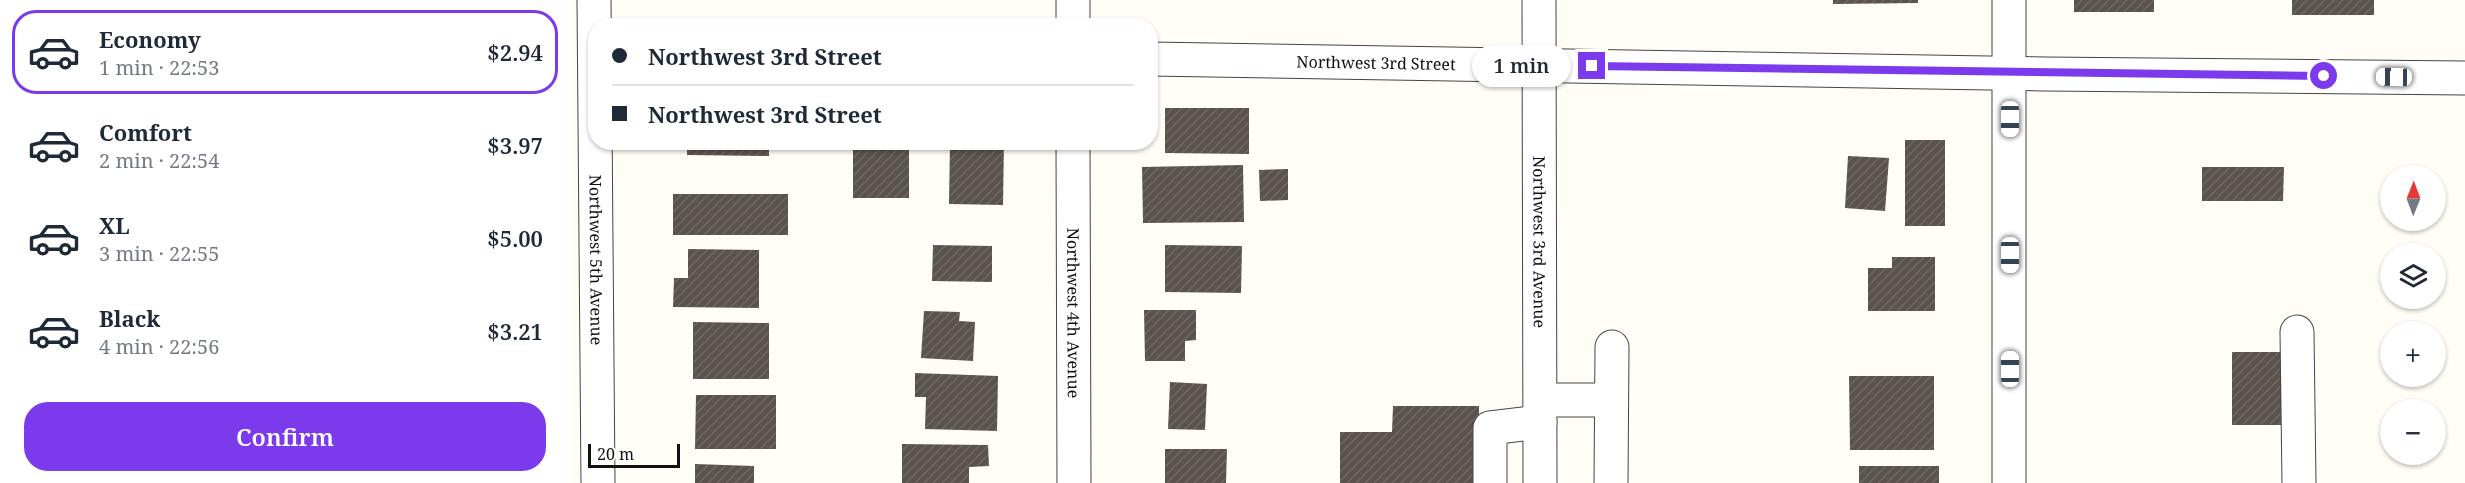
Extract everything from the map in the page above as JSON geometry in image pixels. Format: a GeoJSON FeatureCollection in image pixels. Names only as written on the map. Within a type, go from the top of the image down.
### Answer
{"type":"FeatureCollection","features":[{"type":"Feature","properties":{"kind":"street","name":"Northwest 5th Avenue"},"geometry":{"type":"LineString","coordinates":[[594,0],[594,18]]}},
{"type":"Feature","properties":{"kind":"street"},"geometry":{"type":"LineString","coordinates":[[1073,0],[1073,18]]}},
{"type":"Feature","properties":{"kind":"street","name":"Northwest 3rd Avenue"},"geometry":{"type":"LineString","coordinates":[[1539,0],[1540,483]]}},
{"type":"Feature","properties":{"kind":"street"},"geometry":{"type":"LineString","coordinates":[[2009,0],[2011,73],[2009,483]]}},
{"type":"Feature","properties":{"kind":"street"},"geometry":{"type":"LineString","coordinates":[[570,49],[588,49]]}},
{"type":"Feature","properties":{"kind":"street","name":"Northwest 3rd Street"},"geometry":{"type":"LineString","coordinates":[[1158,59],[2465,78]]}},
{"type":"Feature","properties":{"kind":"street","name":"Northwest 5th Avenue"},"geometry":{"type":"LineString","coordinates":[[596,150],[598,483]]}},
{"type":"Feature","properties":{"kind":"street","name":"Northwest 4th Avenue"},"geometry":{"type":"LineString","coordinates":[[1073,150],[1074,483]]}},
{"type":"Feature","properties":{"kind":"street"},"geometry":{"type":"LineString","coordinates":[[2297,333],[2299,483]]}},
{"type":"Feature","properties":{"kind":"street"},"geometry":{"type":"LineString","coordinates":[[1611,483],[1612,347]]}},
{"type":"Feature","properties":{"kind":"street"},"geometry":{"type":"LineString","coordinates":[[1490,483],[1490,428],[1540,411],[1611,400]]}},
{"type":"Feature","properties":{"kind":"building"},"geometry":{"type":"Polygon","coordinates":[[[1833,0],[1918,0],[1918,3],[1833,4],[1833,0]]]}},
{"type":"Feature","properties":{"kind":"building"},"geometry":{"type":"Polygon","coordinates":[[[2074,0],[2154,0],[2154,12],[2074,12],[2074,0]]]}},
{"type":"Feature","properties":{"kind":"building"},"geometry":{"type":"Polygon","coordinates":[[[2292,0],[2374,0],[2374,15],[2292,15],[2292,0]]]}},
{"type":"Feature","properties":{"kind":"building"},"geometry":{"type":"Polygon","coordinates":[[[1165,108],[1249,108],[1249,154],[1165,153],[1165,108]]]}},
{"type":"Feature","properties":{"kind":"building"},"geometry":{"type":"Polygon","coordinates":[[[1905,140],[1945,140],[1945,226],[1905,226],[1905,140]]]}},
{"type":"Feature","properties":{"kind":"building"},"geometry":{"type":"Polygon","coordinates":[[[687,150],[769,150],[769,156],[687,155],[687,150]]]}},
{"type":"Feature","properties":{"kind":"building"},"geometry":{"type":"Polygon","coordinates":[[[853,150],[909,150],[909,198],[853,198],[853,150]]]}},
{"type":"Feature","properties":{"kind":"building"},"geometry":{"type":"Polygon","coordinates":[[[950,150],[1004,150],[1003,205],[949,204],[950,150]]]}},
{"type":"Feature","properties":{"kind":"building"},"geometry":{"type":"Polygon","coordinates":[[[1848,156],[1889,158],[1885,211],[1845,208],[1848,156]]]}},
{"type":"Feature","properties":{"kind":"building"},"geometry":{"type":"Polygon","coordinates":[[[1243,165],[1244,222],[1143,223],[1142,167],[1243,165]]]}},
{"type":"Feature","properties":{"kind":"building"},"geometry":{"type":"Polygon","coordinates":[[[2202,167],[2284,167],[2283,201],[2202,201],[2202,167]]]}},
{"type":"Feature","properties":{"kind":"building"},"geometry":{"type":"Polygon","coordinates":[[[1288,169],[1288,200],[1260,201],[1259,170],[1288,169]]]}},
{"type":"Feature","properties":{"kind":"building"},"geometry":{"type":"Polygon","coordinates":[[[673,194],[788,194],[788,235],[673,235],[673,194]]]}},
{"type":"Feature","properties":{"kind":"building"},"geometry":{"type":"Polygon","coordinates":[[[933,245],[992,246],[992,282],[932,281],[933,245]]]}},
{"type":"Feature","properties":{"kind":"building"},"geometry":{"type":"Polygon","coordinates":[[[1165,245],[1242,246],[1241,293],[1165,292],[1165,245]]]}},
{"type":"Feature","properties":{"kind":"building"},"geometry":{"type":"Polygon","coordinates":[[[688,249],[759,250],[759,308],[673,307],[674,278],[688,278],[688,249]]]}},
{"type":"Feature","properties":{"kind":"building"},"geometry":{"type":"Polygon","coordinates":[[[1892,257],[1935,257],[1935,311],[1868,311],[1868,268],[1892,268],[1892,257]]]}},
{"type":"Feature","properties":{"kind":"building"},"geometry":{"type":"Polygon","coordinates":[[[1144,310],[1196,310],[1196,340],[1185,341],[1185,361],[1145,361],[1144,310]]]}},
{"type":"Feature","properties":{"kind":"building"},"geometry":{"type":"Polygon","coordinates":[[[924,311],[960,312],[959,321],[975,322],[973,361],[921,358],[924,311]]]}},
{"type":"Feature","properties":{"kind":"building"},"geometry":{"type":"Polygon","coordinates":[[[693,322],[769,323],[769,379],[693,379],[693,322]]]}},
{"type":"Feature","properties":{"kind":"building"},"geometry":{"type":"Polygon","coordinates":[[[2232,352],[2284,352],[2284,425],[2232,425],[2232,352]]]}},
{"type":"Feature","properties":{"kind":"building"},"geometry":{"type":"Polygon","coordinates":[[[915,373],[998,376],[997,431],[925,429],[926,397],[915,397],[915,373]]]}},
{"type":"Feature","properties":{"kind":"building"},"geometry":{"type":"Polygon","coordinates":[[[1849,376],[1934,376],[1934,450],[1850,450],[1849,376]]]}},
{"type":"Feature","properties":{"kind":"building"},"geometry":{"type":"Polygon","coordinates":[[[1170,382],[1207,384],[1205,430],[1168,429],[1170,382]]]}},
{"type":"Feature","properties":{"kind":"building"},"geometry":{"type":"Polygon","coordinates":[[[696,395],[776,395],[776,449],[695,449],[696,395]]]}},
{"type":"Feature","properties":{"kind":"building"},"geometry":{"type":"Polygon","coordinates":[[[1393,406],[1479,406],[1479,483],[1340,483],[1340,432],[1392,432],[1393,406]]]}},
{"type":"Feature","properties":{"kind":"building"},"geometry":{"type":"Polygon","coordinates":[[[902,444],[988,445],[989,466],[969,467],[969,483],[902,483],[902,444]]]}},
{"type":"Feature","properties":{"kind":"building"},"geometry":{"type":"Polygon","coordinates":[[[1165,449],[1227,449],[1226,483],[1165,483],[1165,449]]]}},
{"type":"Feature","properties":{"kind":"building"},"geometry":{"type":"Polygon","coordinates":[[[695,464],[754,466],[754,483],[695,483],[695,464]]]}},
{"type":"Feature","properties":{"kind":"building"},"geometry":{"type":"Polygon","coordinates":[[[1859,466],[1939,466],[1939,483],[1859,483],[1859,466]]]}},
{"type":"Feature","properties":{"kind":"route"},"geometry":{"type":"LineString","coordinates":[[1592,66],[2045,74],[2324,76]]}}]}
